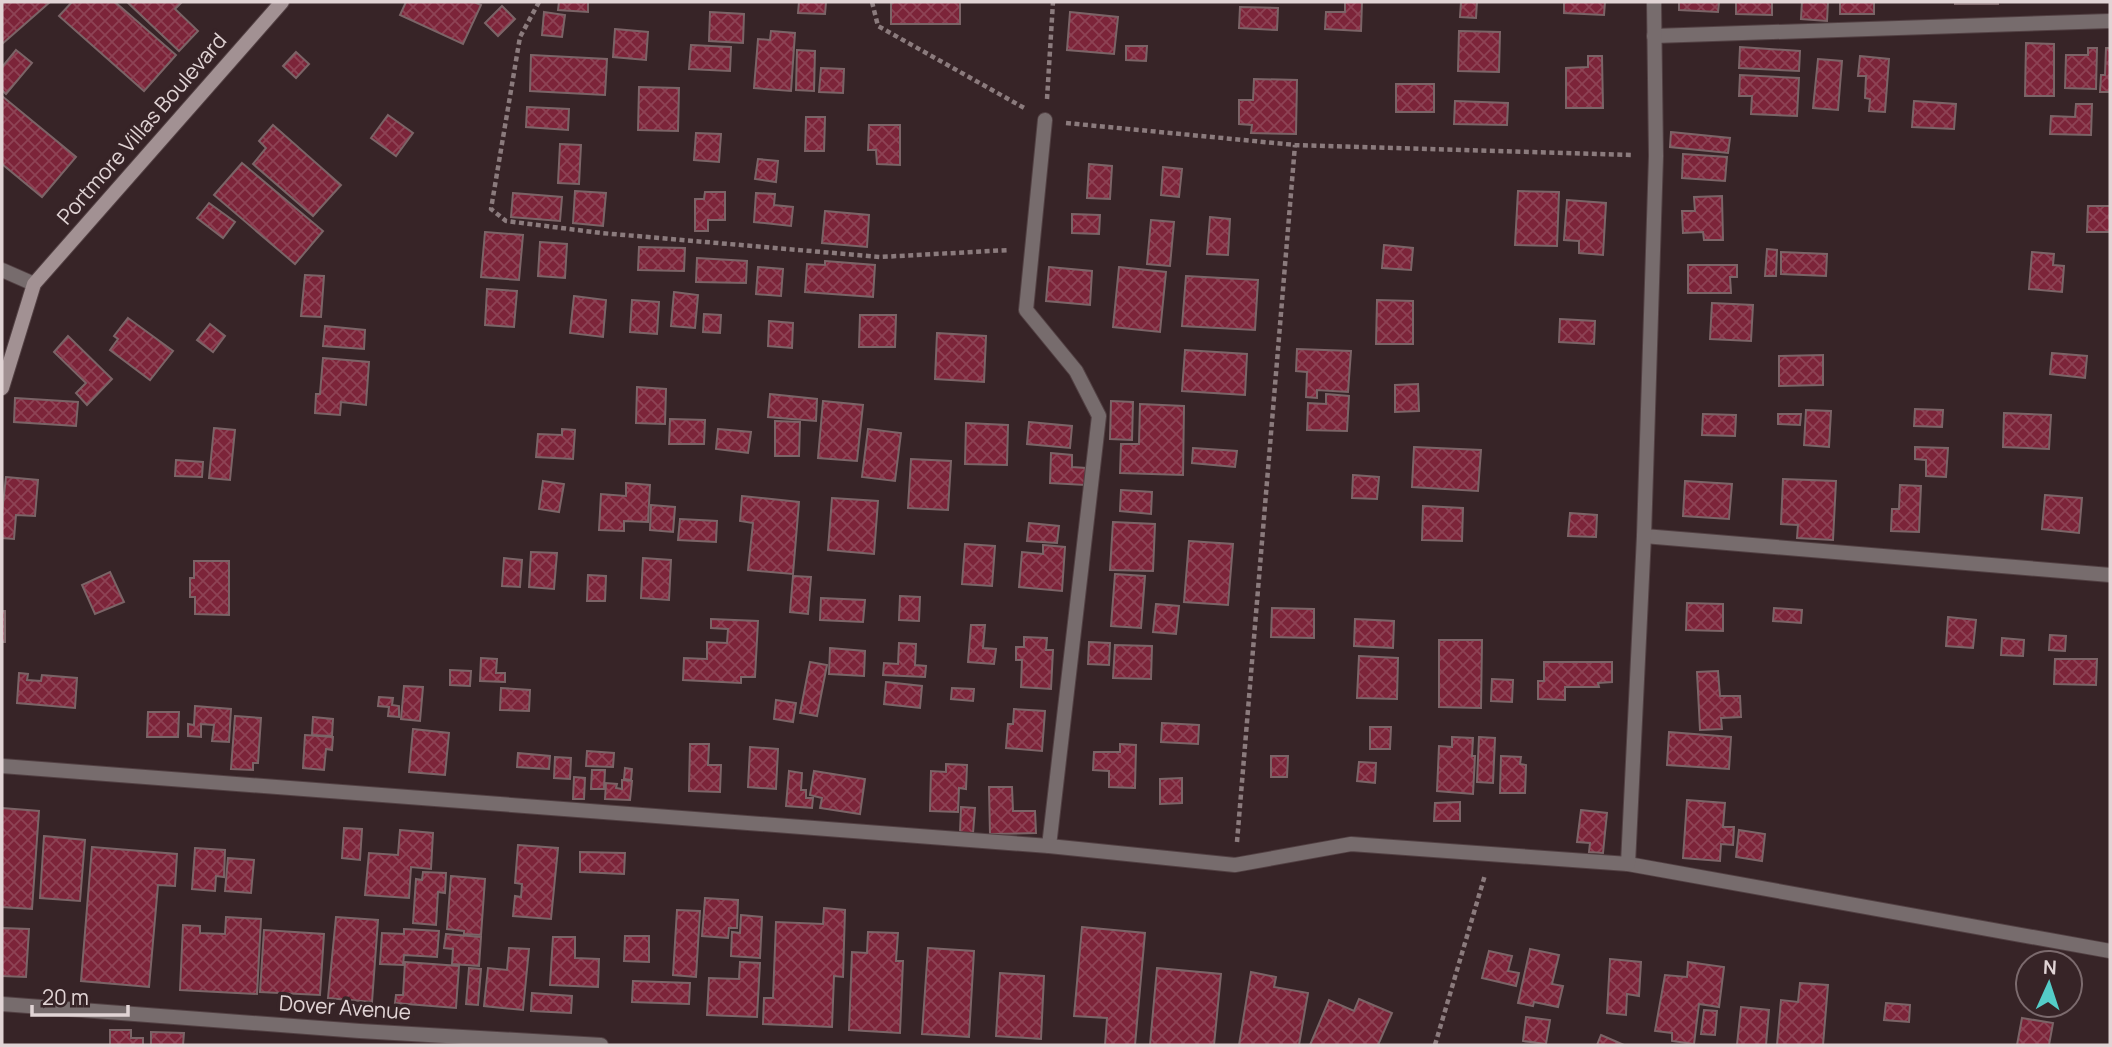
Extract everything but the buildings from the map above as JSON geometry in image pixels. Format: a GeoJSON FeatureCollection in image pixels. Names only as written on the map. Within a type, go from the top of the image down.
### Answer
{"type":"FeatureCollection","features":[{"type":"Feature","properties":{"kind":"street","name":"Portmore Villas Boulevard"},"geometry":{"type":"LineString","coordinates":[[34,285],[282,2]]}},
{"type":"Feature","properties":{"kind":"street"},"geometry":{"type":"LineString","coordinates":[[1628,864],[1644,536],[1656,156],[1654,2]]}},
{"type":"Feature","properties":{"kind":"street"},"geometry":{"type":"LineString","coordinates":[[1654,36],[2110,20]]}},
{"type":"Feature","properties":{"kind":"street"},"geometry":{"type":"LineString","coordinates":[[1045,120],[1026,310],[1076,370],[1099,416],[1049,846]]}},
{"type":"Feature","properties":{"kind":"street"},"geometry":{"type":"LineString","coordinates":[[2,270],[34,285],[2,388]]}},
{"type":"Feature","properties":{"kind":"street"},"geometry":{"type":"LineString","coordinates":[[1644,536],[2110,575]]}},
{"type":"Feature","properties":{"kind":"street"},"geometry":{"type":"LineString","coordinates":[[2,766],[1049,846],[1235,865],[1351,844],[1628,864],[2110,951]]}},
{"type":"Feature","properties":{"kind":"street","name":"Dover Avenue"},"geometry":{"type":"LineString","coordinates":[[2,1004],[360,1038],[601,1045]]}},
{"type":"Feature","properties":{"kind":"path"},"geometry":{"type":"LineString","coordinates":[[538,2],[520,37],[491,209],[506,221],[880,257],[1032,249]]}},
{"type":"Feature","properties":{"kind":"path"},"geometry":{"type":"LineString","coordinates":[[872,2],[878,26],[1045,120],[1294,145],[1656,156]]}},
{"type":"Feature","properties":{"kind":"path"},"geometry":{"type":"LineString","coordinates":[[1045,120],[1053,2]]}},
{"type":"Feature","properties":{"kind":"path"},"geometry":{"type":"LineString","coordinates":[[1235,865],[1294,145]]}},
{"type":"Feature","properties":{"kind":"path"},"geometry":{"type":"LineString","coordinates":[[1434,1045],[1492,853]]}}]}
